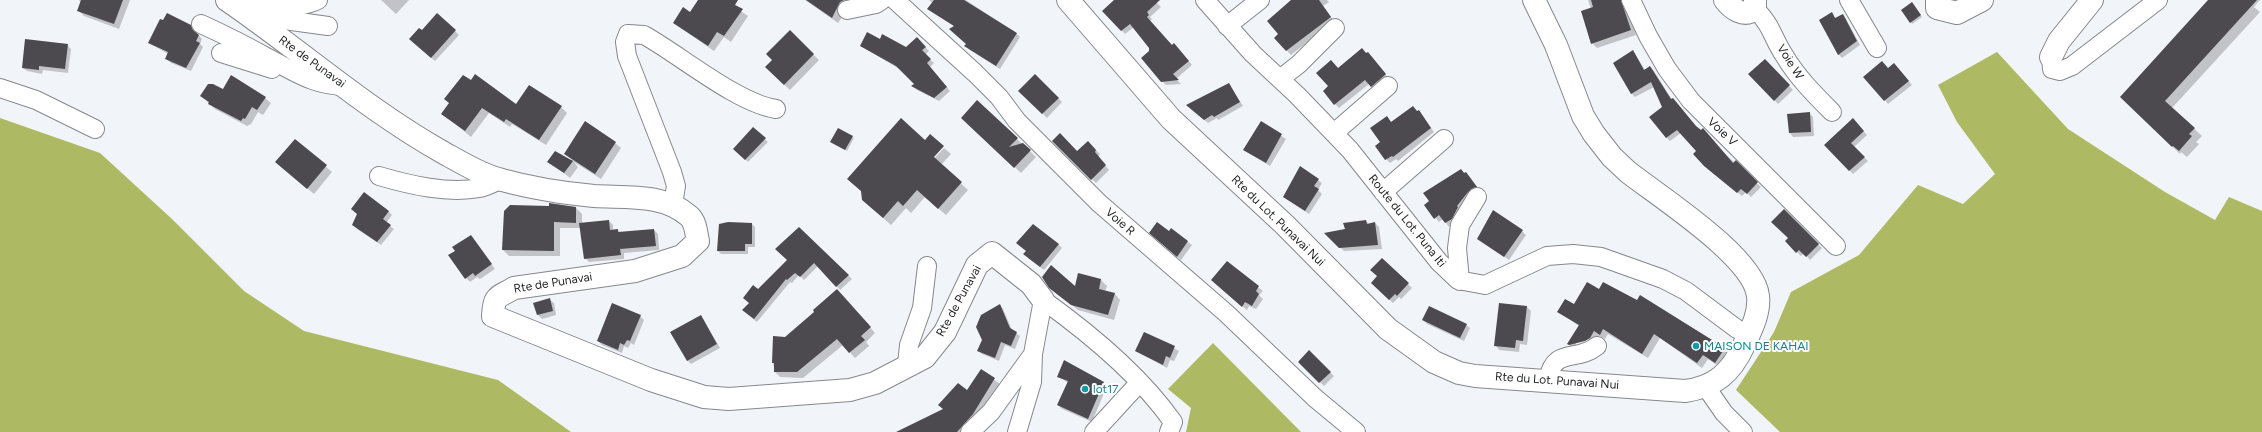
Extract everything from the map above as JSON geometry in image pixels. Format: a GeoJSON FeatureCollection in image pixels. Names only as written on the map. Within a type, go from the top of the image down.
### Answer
{"type":"FeatureCollection","features":[{"type":"Feature","properties":{"kind":"main road","name":"Rte du Lot. Punavai Nui"},"geometry":{"type":"LineString","coordinates":[[1068,0],[1171,120],[1285,226],[1388,329],[1434,362],[1459,373],[1475,376],[1548,380],[1685,391],[1706,387],[1720,378],[1740,354],[1759,306],[1755,283],[1740,261],[1717,241],[1628,172],[1594,134],[1583,116],[1556,45],[1534,0]]}},
{"type":"Feature","properties":{"kind":"main road"},"geometry":{"type":"LineString","coordinates":[[1725,0],[1736,11],[1751,12],[1755,4]]}},
{"type":"Feature","properties":{"kind":"main road"},"geometry":{"type":"LineString","coordinates":[[1937,0],[1937,8],[1957,13],[1982,0]]}},
{"type":"Feature","properties":{"kind":"main road"},"geometry":{"type":"LineString","coordinates":[[2051,57],[2059,41],[2092,0]]}},
{"type":"Feature","properties":{"kind":"main road","name":"Rte de Punavai"},"geometry":{"type":"LineString","coordinates":[[233,4],[421,140],[466,165],[500,180],[532,188],[593,196],[651,198],[673,206],[690,217],[695,224],[698,241],[682,256],[636,271],[514,288],[497,296],[493,302],[493,316],[651,380],[704,397],[729,399],[850,390],[875,383],[907,365],[925,357],[944,332],[977,265],[992,253],[1031,284],[1043,300]]}},
{"type":"Feature","properties":{"kind":"street"},"geometry":{"type":"LineString","coordinates":[[233,4],[297,5],[318,0]]}},
{"type":"Feature","properties":{"kind":"street"},"geometry":{"type":"LineString","coordinates":[[847,10],[876,4],[882,0]]}},
{"type":"Feature","properties":{"kind":"street","name":"Voie R"},"geometry":{"type":"LineString","coordinates":[[896,0],[975,73],[999,97],[1017,121],[1099,203],[1226,313],[1315,398],[1356,432]]}},
{"type":"Feature","properties":{"kind":"street","name":"Route du Lot. Puna Iti"},"geometry":{"type":"LineString","coordinates":[[1205,0],[1253,54],[1334,134],[1383,192],[1438,262],[1460,281]]}},
{"type":"Feature","properties":{"kind":"street"},"geometry":{"type":"LineString","coordinates":[[1227,26],[1260,0]]}},
{"type":"Feature","properties":{"kind":"street","name":"Voie V"},"geometry":{"type":"LineString","coordinates":[[1631,0],[1648,36],[1667,69],[1691,100],[1836,246]]}},
{"type":"Feature","properties":{"kind":"street"},"geometry":{"type":"LineString","coordinates":[[1849,0],[1877,48]]}},
{"type":"Feature","properties":{"kind":"street"},"geometry":{"type":"LineString","coordinates":[[2051,57],[2052,69],[2060,71],[2072,66],[2158,0]]}},
{"type":"Feature","properties":{"kind":"street","name":"Voie W"},"geometry":{"type":"LineString","coordinates":[[1755,4],[1767,20],[1783,55],[1803,83],[1832,112]]}},
{"type":"Feature","properties":{"kind":"street"},"geometry":{"type":"LineString","coordinates":[[260,24],[277,19],[328,26]]}},
{"type":"Feature","properties":{"kind":"street"},"geometry":{"type":"LineString","coordinates":[[201,24],[226,35],[300,76]]}},
{"type":"Feature","properties":{"kind":"street"},"geometry":{"type":"LineString","coordinates":[[1280,79],[1299,64],[1335,28]]}},
{"type":"Feature","properties":{"kind":"street"},"geometry":{"type":"LineString","coordinates":[[673,206],[676,186],[672,172],[626,56],[625,42],[628,34],[644,35],[736,93],[765,107],[776,109]]}},
{"type":"Feature","properties":{"kind":"street"},"geometry":{"type":"LineString","coordinates":[[221,53],[327,85],[345,86]]}},
{"type":"Feature","properties":{"kind":"street"},"geometry":{"type":"LineString","coordinates":[[1334,134],[1388,86]]}},
{"type":"Feature","properties":{"kind":"street"},"geometry":{"type":"LineString","coordinates":[[0,88],[36,100],[95,129]]}},
{"type":"Feature","properties":{"kind":"street"},"geometry":{"type":"LineString","coordinates":[[1383,192],[1444,139]]}},
{"type":"Feature","properties":{"kind":"street"},"geometry":{"type":"LineString","coordinates":[[379,176],[420,186],[465,190],[482,188],[500,180]]}},
{"type":"Feature","properties":{"kind":"street"},"geometry":{"type":"LineString","coordinates":[[1477,198],[1460,225],[1457,248],[1460,281],[1485,285],[1547,256],[1573,254],[1601,257],[1680,288],[1737,329],[1749,333]]}},
{"type":"Feature","properties":{"kind":"street"},"geometry":{"type":"LineString","coordinates":[[907,365],[910,345],[922,308],[927,266]]}},
{"type":"Feature","properties":{"kind":"street"},"geometry":{"type":"LineString","coordinates":[[1017,432],[1032,382],[1033,354],[1043,300],[1077,326],[1140,382],[1173,422],[1169,432]]}},
{"type":"Feature","properties":{"kind":"street"},"geometry":{"type":"LineString","coordinates":[[1548,380],[1550,367],[1557,360],[1590,351],[1597,346]]}},
{"type":"Feature","properties":{"kind":"street"},"geometry":{"type":"LineString","coordinates":[[970,432],[990,412],[1033,354]]}},
{"type":"Feature","properties":{"kind":"street"},"geometry":{"type":"LineString","coordinates":[[1094,432],[1140,382]]}},
{"type":"Feature","properties":{"kind":"street"},"geometry":{"type":"LineString","coordinates":[[1706,387],[1724,412],[1743,432]]}},
{"type":"Feature","properties":{"kind":"green space"},"geometry":{"type":"Polygon","coordinates":[[[1997,52],[2068,129],[2165,192],[2215,220],[2229,197],[2262,211],[2262,432],[1780,432],[1736,390],[1774,332],[1791,292],[1859,255],[1918,185],[1963,204],[1995,174],[1957,122],[1938,85],[1997,52]]]}},
{"type":"Feature","properties":{"kind":"green space"},"geometry":{"type":"Polygon","coordinates":[[[0,118],[100,153],[172,219],[244,291],[304,331],[498,380],[571,432],[0,432],[0,118]]]}},
{"type":"Feature","properties":{"kind":"green space"},"geometry":{"type":"Polygon","coordinates":[[[1213,343],[1301,432],[1186,432],[1191,408],[1168,389],[1213,343]]]}},
{"type":"Feature","properties":{"kind":"building"},"geometry":{"type":"Polygon","coordinates":[[[81,0],[123,0],[114,24],[77,11],[81,0]]]}},
{"type":"Feature","properties":{"kind":"building"},"geometry":{"type":"Polygon","coordinates":[[[698,0],[738,0],[735,5],[743,9],[724,36],[717,32],[708,46],[673,23],[683,7],[690,12],[698,0]]]}},
{"type":"Feature","properties":{"kind":"building"},"geometry":{"type":"Polygon","coordinates":[[[806,0],[844,0],[840,2],[832,18],[806,0]]]}},
{"type":"Feature","properties":{"kind":"building"},"geometry":{"type":"Polygon","coordinates":[[[934,0],[964,0],[1017,33],[996,66],[964,46],[966,44],[949,29],[954,26],[927,9],[934,0]]]}},
{"type":"Feature","properties":{"kind":"building"},"geometry":{"type":"Polygon","coordinates":[[[1114,0],[1160,0],[1147,12],[1149,15],[1147,17],[1172,45],[1174,43],[1189,61],[1173,74],[1179,80],[1161,82],[1141,58],[1149,51],[1149,48],[1130,24],[1121,31],[1102,11],[1114,0]]]}},
{"type":"Feature","properties":{"kind":"building"},"geometry":{"type":"Polygon","coordinates":[[[1291,0],[1319,0],[1331,17],[1286,51],[1274,38],[1278,34],[1267,21],[1291,0]]]}},
{"type":"Feature","properties":{"kind":"building"},"geometry":{"type":"Polygon","coordinates":[[[1591,0],[1621,0],[1631,30],[1591,44],[1581,11],[1593,7],[1591,0]]]}},
{"type":"Feature","properties":{"kind":"building"},"geometry":{"type":"Polygon","coordinates":[[[2208,0],[2257,0],[2165,101],[2195,128],[2189,134],[2192,136],[2179,151],[2173,146],[2172,147],[2120,97],[2208,0]]]}},
{"type":"Feature","properties":{"kind":"building"},"geometry":{"type":"Polygon","coordinates":[[[1912,2],[1921,15],[1910,23],[1901,10],[1912,2]]]}},
{"type":"Feature","properties":{"kind":"building"},"geometry":{"type":"Polygon","coordinates":[[[1832,12],[1835,18],[1843,14],[1857,41],[1838,55],[1819,20],[1832,12]]]}},
{"type":"Feature","properties":{"kind":"building"},"geometry":{"type":"Polygon","coordinates":[[[167,13],[191,25],[193,30],[199,35],[196,41],[200,43],[186,68],[165,59],[168,52],[148,43],[160,19],[163,20],[167,13]]]}},
{"type":"Feature","properties":{"kind":"building"},"geometry":{"type":"Polygon","coordinates":[[[437,13],[456,30],[431,58],[409,39],[419,28],[422,30],[437,13]]]}},
{"type":"Feature","properties":{"kind":"building"},"geometry":{"type":"Polygon","coordinates":[[[790,30],[814,54],[784,85],[765,67],[772,60],[766,54],[790,30]]]}},
{"type":"Feature","properties":{"kind":"building"},"geometry":{"type":"Polygon","coordinates":[[[867,32],[880,39],[882,34],[906,47],[917,37],[926,47],[922,50],[931,59],[927,63],[947,87],[934,98],[911,86],[914,84],[896,66],[860,46],[867,32]]]}},
{"type":"Feature","properties":{"kind":"building"},"geometry":{"type":"Polygon","coordinates":[[[25,39],[68,44],[65,69],[39,66],[39,70],[22,68],[25,39]]]}},
{"type":"Feature","properties":{"kind":"building"},"geometry":{"type":"Polygon","coordinates":[[[1362,48],[1366,53],[1368,52],[1386,74],[1371,87],[1365,80],[1334,105],[1323,91],[1328,86],[1316,73],[1331,60],[1338,68],[1362,48]]]}},
{"type":"Feature","properties":{"kind":"building"},"geometry":{"type":"Polygon","coordinates":[[[1633,50],[1644,70],[1650,66],[1671,99],[1673,98],[1696,126],[1701,130],[1703,128],[1733,163],[1736,160],[1758,182],[1747,194],[1741,189],[1737,193],[1704,166],[1693,154],[1696,151],[1677,130],[1666,138],[1649,117],[1662,107],[1651,82],[1631,94],[1613,63],[1633,50]]]}},
{"type":"Feature","properties":{"kind":"building"},"geometry":{"type":"Polygon","coordinates":[[[1765,59],[1790,85],[1774,101],[1748,74],[1765,59]]]}},
{"type":"Feature","properties":{"kind":"building"},"geometry":{"type":"Polygon","coordinates":[[[1882,61],[1888,68],[1894,63],[1909,81],[1884,101],[1863,77],[1882,61]]]}},
{"type":"Feature","properties":{"kind":"building"},"geometry":{"type":"Polygon","coordinates":[[[475,74],[516,104],[529,85],[562,106],[539,140],[506,119],[504,122],[482,108],[465,131],[441,114],[449,103],[444,99],[463,75],[471,80],[475,74]]]}},
{"type":"Feature","properties":{"kind":"building"},"geometry":{"type":"Polygon","coordinates":[[[1035,74],[1059,98],[1042,114],[1018,91],[1035,74]]]}},
{"type":"Feature","properties":{"kind":"building"},"geometry":{"type":"Polygon","coordinates":[[[231,75],[266,97],[257,110],[252,107],[245,119],[243,118],[241,121],[208,104],[209,102],[200,96],[208,84],[213,84],[223,89],[231,75]]]}},
{"type":"Feature","properties":{"kind":"building"},"geometry":{"type":"Polygon","coordinates":[[[1229,83],[1240,102],[1214,117],[1212,115],[1204,120],[1186,105],[1229,83]]]}},
{"type":"Feature","properties":{"kind":"building"},"geometry":{"type":"Polygon","coordinates":[[[977,100],[1018,138],[1009,147],[1023,143],[1031,150],[1014,168],[961,118],[977,100]]]}},
{"type":"Feature","properties":{"kind":"building"},"geometry":{"type":"Polygon","coordinates":[[[1413,106],[1417,111],[1419,110],[1431,128],[1393,157],[1392,156],[1385,160],[1375,146],[1380,142],[1370,128],[1387,116],[1391,122],[1413,106]]]}},
{"type":"Feature","properties":{"kind":"building"},"geometry":{"type":"Polygon","coordinates":[[[1810,112],[1811,132],[1789,133],[1787,114],[1810,112]]]}},
{"type":"Feature","properties":{"kind":"building"},"geometry":{"type":"Polygon","coordinates":[[[901,118],[925,140],[930,134],[944,146],[934,157],[962,182],[938,209],[917,190],[903,206],[898,201],[883,218],[862,200],[861,191],[847,179],[901,118]]]}},
{"type":"Feature","properties":{"kind":"building"},"geometry":{"type":"Polygon","coordinates":[[[1853,118],[1864,131],[1851,143],[1865,157],[1849,171],[1824,145],[1853,118]]]}},
{"type":"Feature","properties":{"kind":"building"},"geometry":{"type":"Polygon","coordinates":[[[585,121],[616,142],[595,174],[564,154],[585,121]]]}},
{"type":"Feature","properties":{"kind":"building"},"geometry":{"type":"Polygon","coordinates":[[[1261,121],[1282,134],[1266,163],[1243,150],[1261,121]]]}},
{"type":"Feature","properties":{"kind":"building"},"geometry":{"type":"Polygon","coordinates":[[[753,127],[766,138],[745,160],[733,149],[753,127]]]}},
{"type":"Feature","properties":{"kind":"building"},"geometry":{"type":"Polygon","coordinates":[[[838,128],[853,136],[845,150],[830,142],[838,128]]]}},
{"type":"Feature","properties":{"kind":"building"},"geometry":{"type":"Polygon","coordinates":[[[1060,133],[1077,151],[1088,141],[1106,165],[1091,180],[1052,141],[1060,133]]]}},
{"type":"Feature","properties":{"kind":"building"},"geometry":{"type":"Polygon","coordinates":[[[295,139],[327,165],[307,189],[275,162],[295,139]]]}},
{"type":"Feature","properties":{"kind":"building"},"geometry":{"type":"Polygon","coordinates":[[[555,151],[573,161],[564,173],[547,162],[555,151]]]}},
{"type":"Feature","properties":{"kind":"building"},"geometry":{"type":"Polygon","coordinates":[[[1300,166],[1319,179],[1314,186],[1319,189],[1305,211],[1283,197],[1300,166]]]}},
{"type":"Feature","properties":{"kind":"building"},"geometry":{"type":"Polygon","coordinates":[[[1461,169],[1464,173],[1466,172],[1477,187],[1468,192],[1457,206],[1458,207],[1452,219],[1445,223],[1439,215],[1434,219],[1424,205],[1429,201],[1423,193],[1461,169]]]}},
{"type":"Feature","properties":{"kind":"building"},"geometry":{"type":"Polygon","coordinates":[[[364,192],[389,211],[383,219],[391,225],[377,242],[352,225],[357,214],[351,209],[364,192]]]}},
{"type":"Feature","properties":{"kind":"building"},"geometry":{"type":"Polygon","coordinates":[[[549,203],[576,207],[576,223],[554,222],[554,251],[502,250],[504,211],[510,205],[549,206],[549,203]]]}},
{"type":"Feature","properties":{"kind":"building"},"geometry":{"type":"Polygon","coordinates":[[[1784,209],[1819,244],[1806,257],[1799,250],[1796,253],[1785,241],[1788,238],[1771,222],[1784,209]]]}},
{"type":"Feature","properties":{"kind":"building"},"geometry":{"type":"Polygon","coordinates":[[[1493,210],[1523,230],[1504,257],[1477,239],[1493,210]]]}},
{"type":"Feature","properties":{"kind":"building"},"geometry":{"type":"Polygon","coordinates":[[[609,220],[610,230],[618,229],[618,232],[654,229],[656,246],[620,249],[621,255],[584,259],[579,223],[609,220]]]}},
{"type":"Feature","properties":{"kind":"building"},"geometry":{"type":"Polygon","coordinates":[[[1366,220],[1367,224],[1375,222],[1378,245],[1339,248],[1324,233],[1345,229],[1343,223],[1366,220]]]}},
{"type":"Feature","properties":{"kind":"building"},"geometry":{"type":"Polygon","coordinates":[[[728,222],[752,223],[752,244],[745,244],[745,251],[717,251],[719,224],[728,222]]]}},
{"type":"Feature","properties":{"kind":"building"},"geometry":{"type":"Polygon","coordinates":[[[1157,222],[1169,231],[1171,228],[1188,241],[1177,257],[1149,233],[1157,222]]]}},
{"type":"Feature","properties":{"kind":"building"},"geometry":{"type":"Polygon","coordinates":[[[1033,224],[1059,244],[1040,267],[1023,254],[1026,251],[1016,243],[1033,224]]]}},
{"type":"Feature","properties":{"kind":"building"},"geometry":{"type":"Polygon","coordinates":[[[799,227],[849,275],[836,287],[814,263],[800,277],[795,273],[787,280],[786,279],[754,319],[742,310],[749,303],[743,298],[753,285],[758,289],[787,260],[775,249],[799,227]]]}},
{"type":"Feature","properties":{"kind":"building"},"geometry":{"type":"Polygon","coordinates":[[[471,235],[492,264],[475,276],[473,273],[465,279],[448,255],[455,251],[452,247],[471,235]]]}},
{"type":"Feature","properties":{"kind":"building"},"geometry":{"type":"Polygon","coordinates":[[[1382,258],[1409,283],[1397,296],[1395,294],[1389,300],[1371,283],[1377,276],[1370,270],[1382,258]]]}},
{"type":"Feature","properties":{"kind":"building"},"geometry":{"type":"Polygon","coordinates":[[[1227,261],[1259,286],[1256,291],[1259,294],[1252,306],[1245,302],[1242,307],[1211,280],[1227,261]]]}},
{"type":"Feature","properties":{"kind":"building"},"geometry":{"type":"Polygon","coordinates":[[[1051,265],[1075,286],[1078,273],[1101,279],[1099,289],[1115,293],[1108,315],[1071,305],[1049,288],[1042,277],[1051,265]]]}},
{"type":"Feature","properties":{"kind":"building"},"geometry":{"type":"Polygon","coordinates":[[[1587,282],[1599,289],[1603,282],[1637,300],[1640,295],[1725,348],[1715,363],[1703,355],[1697,363],[1654,334],[1642,354],[1603,329],[1600,335],[1594,331],[1590,338],[1585,341],[1569,345],[1567,344],[1579,325],[1557,312],[1565,299],[1574,304],[1587,282]]]}},
{"type":"Feature","properties":{"kind":"building"},"geometry":{"type":"Polygon","coordinates":[[[837,289],[871,327],[861,336],[865,340],[849,353],[837,339],[797,372],[774,372],[774,363],[772,363],[773,336],[785,337],[814,312],[813,310],[837,289]]]}},
{"type":"Feature","properties":{"kind":"building"},"geometry":{"type":"Polygon","coordinates":[[[550,298],[553,311],[537,315],[533,303],[550,298]]]}},
{"type":"Feature","properties":{"kind":"building"},"geometry":{"type":"Polygon","coordinates":[[[612,303],[641,315],[630,341],[627,340],[624,345],[620,343],[618,350],[597,341],[612,303]]]}},
{"type":"Feature","properties":{"kind":"building"},"geometry":{"type":"Polygon","coordinates":[[[1499,303],[1527,306],[1523,341],[1516,340],[1515,348],[1494,346],[1499,303]]]}},
{"type":"Feature","properties":{"kind":"building"},"geometry":{"type":"Polygon","coordinates":[[[1000,304],[1010,328],[1017,332],[1011,346],[1001,342],[995,358],[977,351],[982,340],[976,327],[981,315],[1000,304]]]}},
{"type":"Feature","properties":{"kind":"building"},"geometry":{"type":"Polygon","coordinates":[[[1429,306],[1467,324],[1460,338],[1422,320],[1429,306]]]}},
{"type":"Feature","properties":{"kind":"building"},"geometry":{"type":"Polygon","coordinates":[[[701,315],[717,344],[687,361],[670,332],[701,315]]]}},
{"type":"Feature","properties":{"kind":"building"},"geometry":{"type":"Polygon","coordinates":[[[1144,332],[1175,346],[1170,358],[1166,356],[1163,365],[1135,351],[1144,332]]]}},
{"type":"Feature","properties":{"kind":"building"},"geometry":{"type":"Polygon","coordinates":[[[1309,350],[1331,372],[1319,383],[1298,362],[1309,350]]]}},
{"type":"Feature","properties":{"kind":"building","name":"lot17"},"geometry":{"type":"Polygon","coordinates":[[[1064,360],[1104,382],[1088,419],[1057,405],[1068,381],[1057,377],[1064,360]]]}},
{"type":"Feature","properties":{"kind":"building"},"geometry":{"type":"Polygon","coordinates":[[[981,369],[995,378],[973,414],[957,432],[896,432],[943,409],[938,405],[958,383],[967,390],[981,369]]]}},
{"type":"Feature","properties":{"kind":"place","name":"MAISON DE KAHAI"},"geometry":{"type":"Point","coordinates":[1696,346]}},
{"type":"Feature","properties":{"kind":"place","name":"lot17"},"geometry":{"type":"Point","coordinates":[1085,389]}}]}
